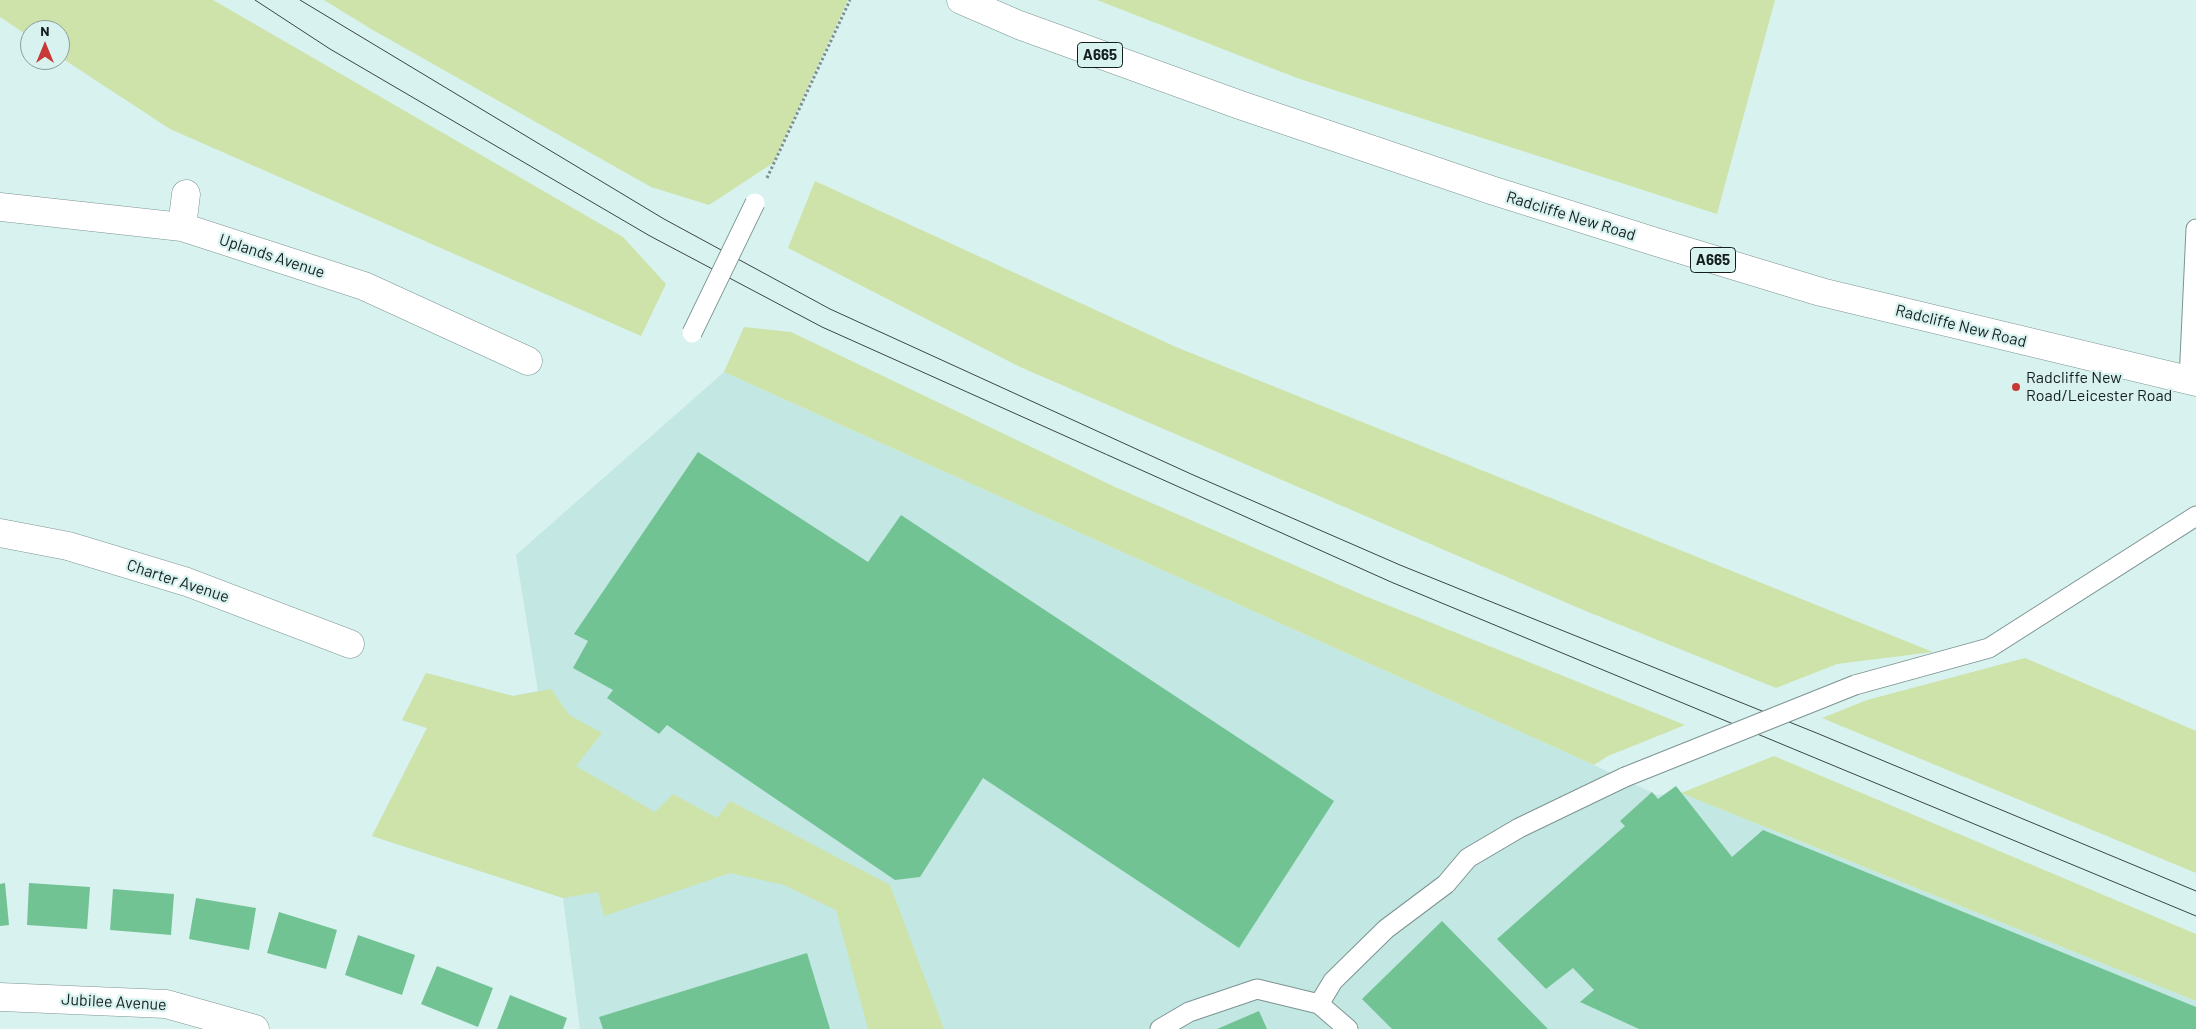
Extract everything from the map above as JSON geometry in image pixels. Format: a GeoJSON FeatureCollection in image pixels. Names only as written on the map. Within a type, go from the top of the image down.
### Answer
{"type":"FeatureCollection","features":[{"type":"Feature","properties":{"kind":"main road","name":"Radcliffe New Road"},"geometry":{"type":"LineString","coordinates":[[961,0],[1018,25],[1249,108],[1491,190],[1656,242],[1821,292],[2192,381]]}},
{"type":"Feature","properties":{"kind":"main road"},"geometry":{"type":"LineString","coordinates":[[182,227],[186,194]]}},
{"type":"Feature","properties":{"kind":"main road","name":"Uplands Avenue"},"geometry":{"type":"LineString","coordinates":[[0,206],[182,227],[364,286],[528,361]]}},
{"type":"Feature","properties":{"kind":"main road","name":"Charter Avenue"},"geometry":{"type":"LineString","coordinates":[[0,533],[68,546],[187,582],[350,644]]}},
{"type":"Feature","properties":{"kind":"main road","name":"Jubilee Avenue"},"geometry":{"type":"LineString","coordinates":[[0,997],[166,1004],[255,1029]]}},
{"type":"Feature","properties":{"kind":"lane"},"geometry":{"type":"LineString","coordinates":[[692,333],[756,203]]}},
{"type":"Feature","properties":{"kind":"lane"},"geometry":{"type":"LineString","coordinates":[[2192,381],[2196,229]]}},
{"type":"Feature","properties":{"kind":"lane"},"geometry":{"type":"LineString","coordinates":[[1319,1004],[1332,981],[1386,929],[1446,884],[1468,858],[1519,828],[1625,777],[1855,685],[1989,648],[2196,516]]}},
{"type":"Feature","properties":{"kind":"lane"},"geometry":{"type":"LineString","coordinates":[[1160,1029],[1189,1012],[1257,989],[1319,1004],[1348,1029]]}},
{"type":"Feature","properties":{"kind":"path"},"geometry":{"type":"LineString","coordinates":[[756,203],[850,0]]}},
{"type":"Feature","properties":{"kind":"shaded area"},"geometry":{"type":"Polygon","coordinates":[[[724,372],[1657,795],[1681,793],[2196,1001],[2196,1029],[580,1029],[563,898],[372,836],[427,728],[402,720],[426,673],[513,696],[538,691],[516,555],[724,372]]]}},
{"type":"Feature","properties":{"kind":"green space"},"geometry":{"type":"Polygon","coordinates":[[[0,0],[213,0],[623,237],[666,284],[641,336],[170,129],[70,64],[70,20],[20,20],[20,30],[0,17],[0,0]]]}},
{"type":"Feature","properties":{"kind":"green space"},"geometry":{"type":"Polygon","coordinates":[[[324,0],[848,0],[773,163],[709,205],[651,187],[371,29],[324,0]]]}},
{"type":"Feature","properties":{"kind":"green space"},"geometry":{"type":"Polygon","coordinates":[[[1097,0],[1775,0],[1717,214],[1297,78],[1097,0]]]}},
{"type":"Feature","properties":{"kind":"green space"},"geometry":{"type":"Polygon","coordinates":[[[815,181],[1176,347],[1933,652],[1837,664],[1776,688],[1581,609],[1020,367],[788,248],[815,181]]]}},
{"type":"Feature","properties":{"kind":"green space"},"geometry":{"type":"Polygon","coordinates":[[[744,327],[791,332],[1115,487],[1365,596],[1685,725],[1608,756],[1594,765],[724,372],[744,327]]]}},
{"type":"Feature","properties":{"kind":"green space"},"geometry":{"type":"Polygon","coordinates":[[[2025,658],[2196,731],[2196,873],[1822,718],[1867,700],[2025,658]]]}},
{"type":"Feature","properties":{"kind":"green space"},"geometry":{"type":"Polygon","coordinates":[[[426,673],[513,696],[551,689],[569,715],[602,733],[576,766],[655,812],[673,794],[717,818],[730,801],[890,885],[944,1029],[868,1029],[836,910],[784,885],[730,873],[604,916],[598,892],[563,898],[372,836],[427,728],[402,720],[426,673]]]}},
{"type":"Feature","properties":{"kind":"green space"},"geometry":{"type":"Polygon","coordinates":[[[1774,756],[2196,934],[2196,1001],[1681,793],[1774,756]]]}},
{"type":"Feature","properties":{"kind":"building"},"geometry":{"type":"Polygon","coordinates":[[[698,452],[868,562],[901,515],[1334,801],[1239,948],[983,778],[920,877],[895,880],[667,725],[659,734],[607,698],[613,690],[573,668],[588,641],[574,634],[698,452]]]}},
{"type":"Feature","properties":{"kind":"building"},"geometry":{"type":"Polygon","coordinates":[[[1676,786],[1732,857],[1763,830],[2196,1007],[2196,1029],[1639,1029],[1580,1002],[1594,990],[1573,968],[1546,989],[1497,939],[1625,826],[1620,821],[1652,792],[1658,799],[1676,786]]]}},
{"type":"Feature","properties":{"kind":"building"},"geometry":{"type":"Polygon","coordinates":[[[5,883],[9,925],[0,926],[0,884],[5,883]]]}},
{"type":"Feature","properties":{"kind":"building"},"geometry":{"type":"Polygon","coordinates":[[[29,883],[90,887],[87,929],[27,925],[29,883]]]}},
{"type":"Feature","properties":{"kind":"building"},"geometry":{"type":"Polygon","coordinates":[[[113,889],[174,894],[171,935],[110,930],[113,889]]]}},
{"type":"Feature","properties":{"kind":"building"},"geometry":{"type":"Polygon","coordinates":[[[196,898],[256,908],[249,950],[189,939],[196,898]]]}},
{"type":"Feature","properties":{"kind":"building"},"geometry":{"type":"Polygon","coordinates":[[[279,912],[337,930],[326,969],[267,953],[279,912]]]}},
{"type":"Feature","properties":{"kind":"building"},"geometry":{"type":"Polygon","coordinates":[[[1442,921],[1548,1029],[1392,1029],[1362,999],[1442,921]]]}},
{"type":"Feature","properties":{"kind":"building"},"geometry":{"type":"Polygon","coordinates":[[[358,935],[415,955],[402,995],[345,975],[358,935]]]}},
{"type":"Feature","properties":{"kind":"building"},"geometry":{"type":"Polygon","coordinates":[[[807,953],[830,1029],[603,1029],[599,1017],[807,953]]]}},
{"type":"Feature","properties":{"kind":"building"},"geometry":{"type":"Polygon","coordinates":[[[437,966],[493,988],[478,1027],[421,1004],[437,966]]]}},
{"type":"Feature","properties":{"kind":"building"},"geometry":{"type":"Polygon","coordinates":[[[510,995],[567,1018],[563,1029],[497,1029],[510,995]]]}},
{"type":"Feature","properties":{"kind":"building"},"geometry":{"type":"Polygon","coordinates":[[[1259,1011],[1267,1029],[1217,1029],[1259,1011]]]}},
{"type":"Feature","properties":{"kind":"tram line"},"geometry":{"type":"LineString","coordinates":[[255,0],[330,49],[650,236],[822,327],[1391,582],[2196,916]]}},
{"type":"Feature","properties":{"kind":"tram line"},"geometry":{"type":"LineString","coordinates":[[300,0],[664,219],[830,309],[1191,474],[1400,565],[1819,734],[2196,891]]}},
{"type":"Feature","properties":{"kind":"place","name":"Radcliffe New Road/Leicester Road"},"geometry":{"type":"Point","coordinates":[2016,387]}}]}
